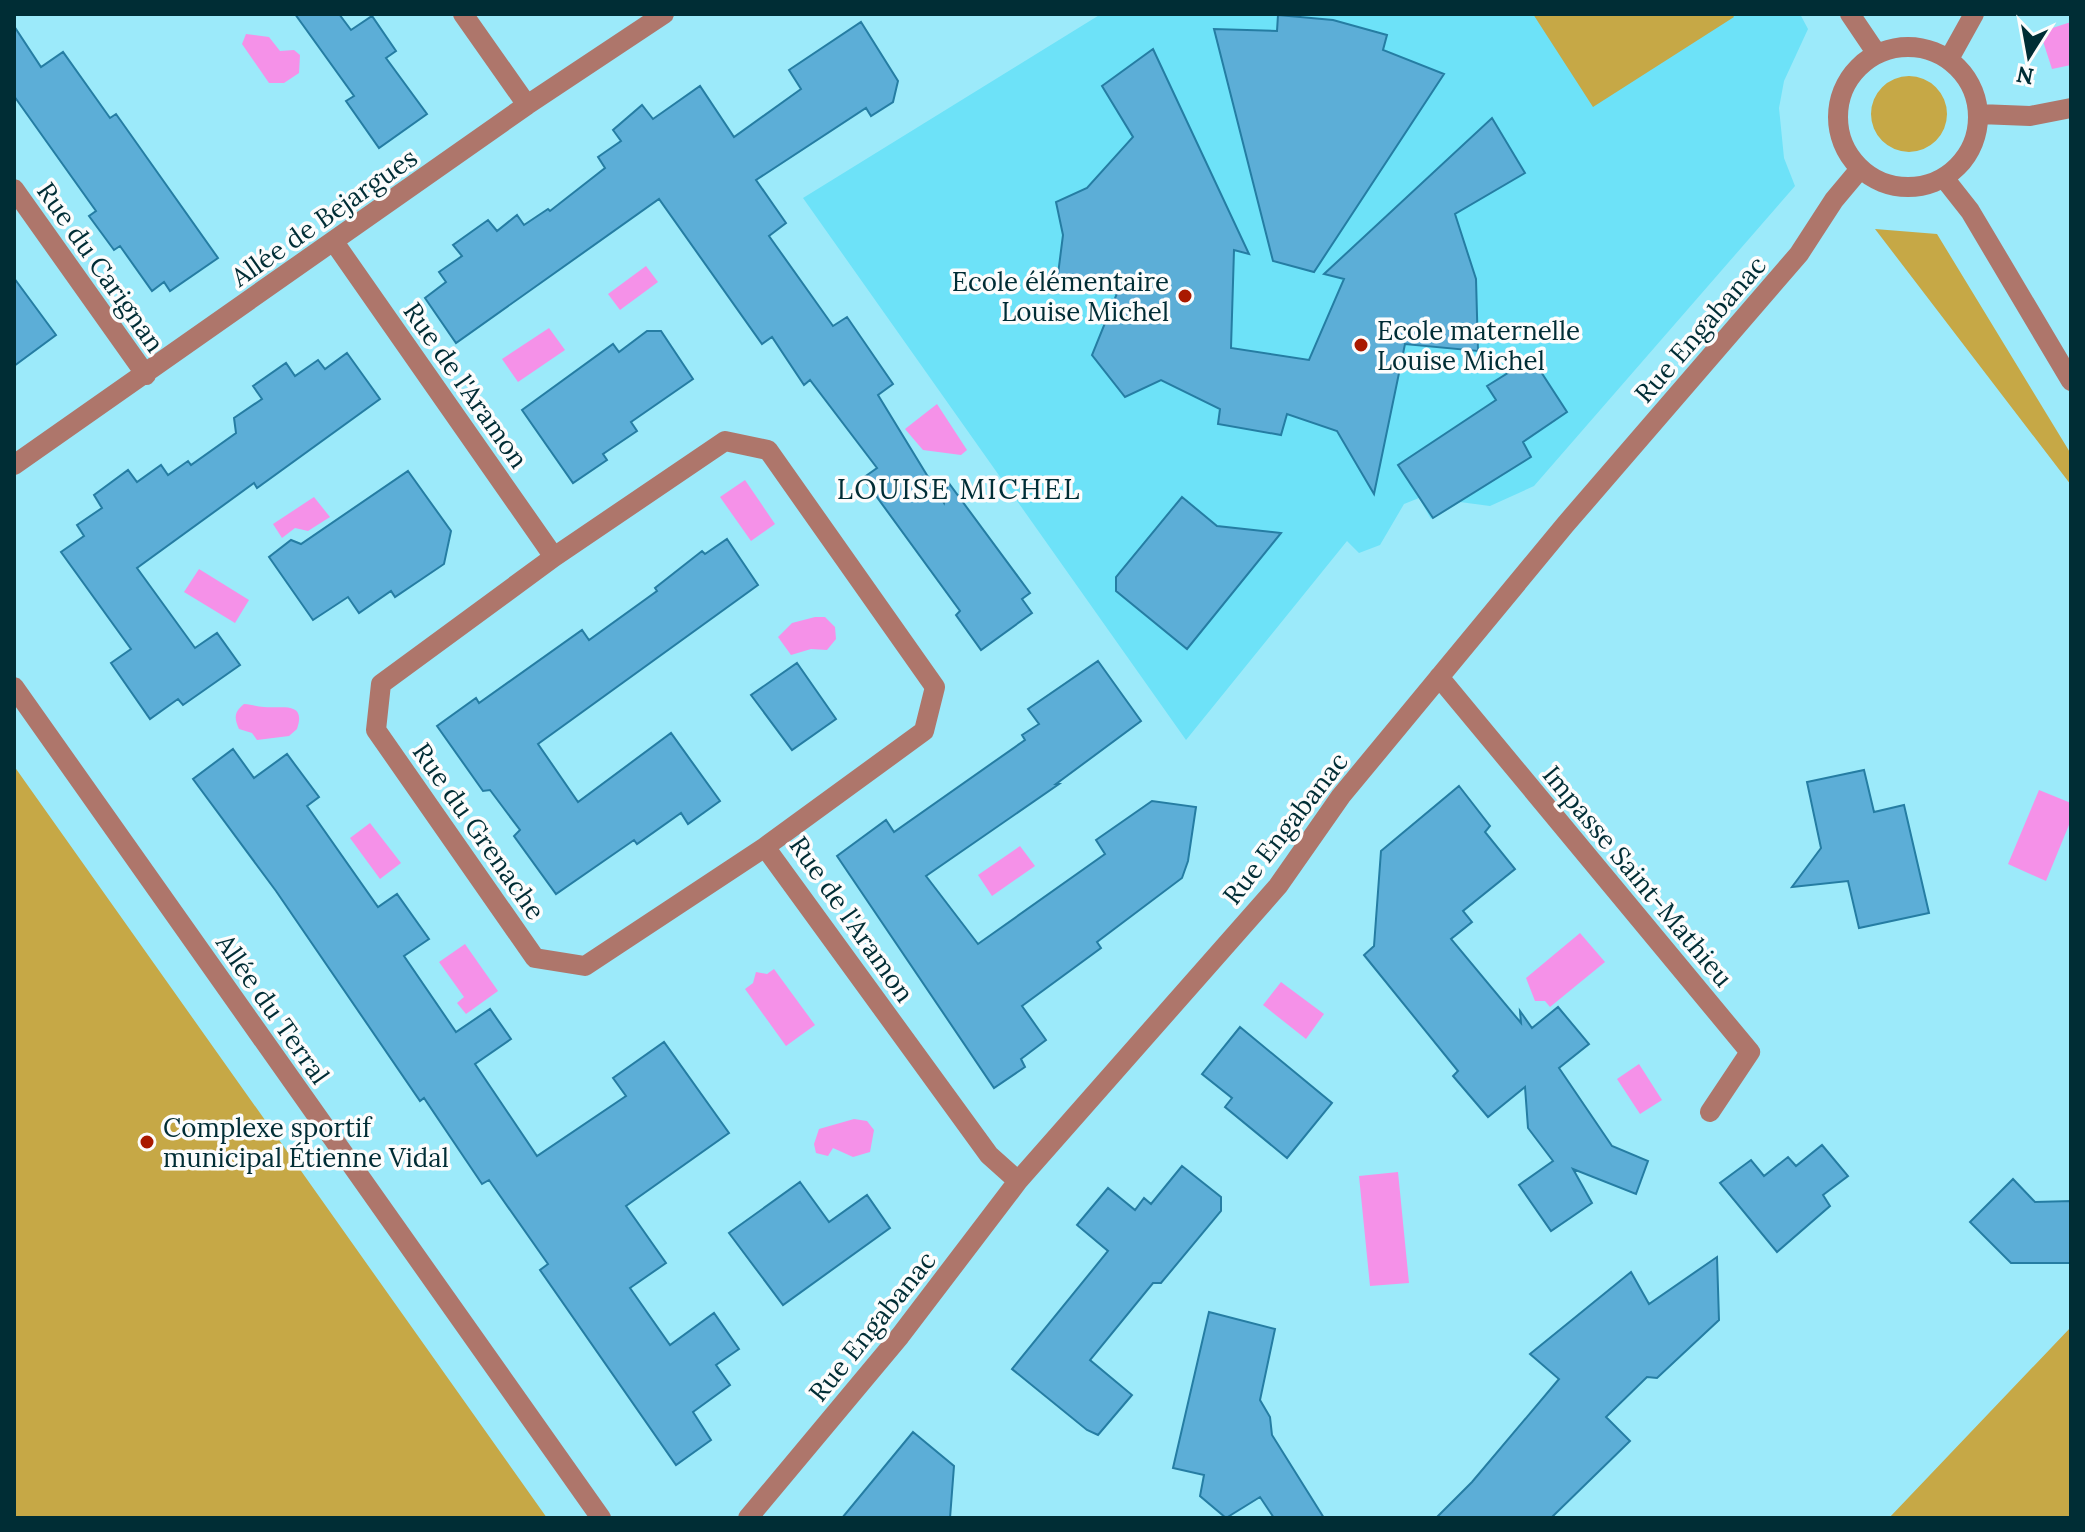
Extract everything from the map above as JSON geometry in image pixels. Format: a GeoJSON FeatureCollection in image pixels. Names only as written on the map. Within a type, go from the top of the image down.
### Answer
{"type":"FeatureCollection","features":[{"type":"Feature","properties":{"kind":"street"},"geometry":{"type":"LineString","coordinates":[[463,14],[527,105]]}},
{"type":"Feature","properties":{"kind":"street","name":"Allée de Bejargues"},"geometry":{"type":"LineString","coordinates":[[14,465],[527,105],[664,14]]}},
{"type":"Feature","properties":{"kind":"street"},"geometry":{"type":"LineString","coordinates":[[1850,14],[1877,54]]}},
{"type":"Feature","properties":{"kind":"street"},"geometry":{"type":"LineString","coordinates":[[1949,59],[1974,14]]}},
{"type":"Feature","properties":{"kind":"street"},"geometry":{"type":"LineString","coordinates":[[1914,47],[1949,59],[1974,91],[1979,114],[1976,138],[1964,161],[1944,178],[1924,186],[1901,187],[1879,181],[1860,169],[1840,135],[1840,97],[1848,79],[1861,64],[1877,54],[1914,47]]}},
{"type":"Feature","properties":{"kind":"street"},"geometry":{"type":"LineString","coordinates":[[1979,114],[2030,116],[2071,108]]}},
{"type":"Feature","properties":{"kind":"street","name":"Rue Engabanac"},"geometry":{"type":"LineString","coordinates":[[748,1518],[900,1336],[1018,1181],[1278,886],[1341,796],[1439,677],[1799,254],[1834,200],[1860,169]]}},
{"type":"Feature","properties":{"kind":"street"},"geometry":{"type":"LineString","coordinates":[[1944,178],[1970,211],[2071,381]]}},
{"type":"Feature","properties":{"kind":"street","name":"Rue du Carignan"},"geometry":{"type":"LineString","coordinates":[[14,189],[146,375]]}},
{"type":"Feature","properties":{"kind":"street","name":"Rue de l'Aramon"},"geometry":{"type":"LineString","coordinates":[[334,242],[554,557],[725,441],[768,450],[935,687],[924,731],[765,847],[989,1155],[1018,1181]]}},
{"type":"Feature","properties":{"kind":"street","name":"Rue du Grenache"},"geometry":{"type":"LineString","coordinates":[[554,557],[381,684],[376,730],[535,958],[585,966],[765,847]]}},
{"type":"Feature","properties":{"kind":"street","name":"Impasse Saint-Mathieu"},"geometry":{"type":"LineString","coordinates":[[1439,677],[1750,1052],[1710,1112]]}},
{"type":"Feature","properties":{"kind":"street","name":"Allée du Terral"},"geometry":{"type":"LineString","coordinates":[[14,687],[601,1518]]}},
{"type":"Feature","properties":{"kind":"shaded area"},"geometry":{"type":"Polygon","coordinates":[[[1101,14],[1800,14],[1808,29],[1784,81],[1779,108],[1784,158],[1795,186],[1534,486],[1490,506],[1460,502],[1431,519],[1419,498],[1404,504],[1380,545],[1359,553],[1347,541],[1186,740],[803,198],[1101,14]]]}},
{"type":"Feature","properties":{"kind":"shaded area"},"geometry":{"type":"Polygon","coordinates":[[[1533,14],[1732,14],[1734,17],[1593,107],[1533,14]]]}},
{"type":"Feature","properties":{"kind":"shaded area"},"geometry":{"type":"Polygon","coordinates":[[[2071,22],[2071,65],[2052,69],[2040,32],[2071,22]]]}},
{"type":"Feature","properties":{"kind":"shaded area"},"geometry":{"type":"Polygon","coordinates":[[[246,34],[269,37],[280,51],[294,50],[300,55],[299,73],[284,83],[269,83],[242,44],[246,34]]]}},
{"type":"Feature","properties":{"kind":"shaded area"},"geometry":{"type":"Polygon","coordinates":[[[1902,76],[1916,76],[1930,82],[1941,93],[1947,114],[1945,129],[1936,141],[1924,150],[1902,152],[1888,146],[1877,135],[1871,121],[1871,107],[1877,93],[1888,82],[1902,76]]]}},
{"type":"Feature","properties":{"kind":"shaded area"},"geometry":{"type":"Polygon","coordinates":[[[1875,229],[1937,234],[2071,454],[2071,485],[1875,229]]]}},
{"type":"Feature","properties":{"kind":"shaded area"},"geometry":{"type":"Polygon","coordinates":[[[646,266],[658,282],[620,310],[608,294],[646,266]]]}},
{"type":"Feature","properties":{"kind":"shaded area"},"geometry":{"type":"Polygon","coordinates":[[[549,328],[565,350],[518,382],[502,359],[549,328]]]}},
{"type":"Feature","properties":{"kind":"shaded area"},"geometry":{"type":"Polygon","coordinates":[[[937,404],[967,450],[961,455],[923,450],[905,429],[937,404]]]}},
{"type":"Feature","properties":{"kind":"shaded area"},"geometry":{"type":"Polygon","coordinates":[[[745,480],[775,524],[751,541],[720,497],[745,480]]]}},
{"type":"Feature","properties":{"kind":"shaded area"},"geometry":{"type":"Polygon","coordinates":[[[314,497],[330,517],[308,531],[295,528],[282,538],[273,524],[314,497]]]}},
{"type":"Feature","properties":{"kind":"shaded area"},"geometry":{"type":"Polygon","coordinates":[[[199,569],[249,600],[235,623],[184,592],[199,569]]]}},
{"type":"Feature","properties":{"kind":"shaded area"},"geometry":{"type":"Polygon","coordinates":[[[825,617],[835,627],[836,639],[827,650],[811,649],[791,655],[778,637],[792,623],[825,617]]]}},
{"type":"Feature","properties":{"kind":"shaded area"},"geometry":{"type":"Polygon","coordinates":[[[244,704],[295,710],[299,720],[297,729],[289,736],[257,740],[252,733],[239,729],[237,725],[238,710],[244,704]]]}},
{"type":"Feature","properties":{"kind":"shaded area","name":"Complexe sportif municipal Étienne Vidal"},"geometry":{"type":"Polygon","coordinates":[[[14,766],[547,1518],[14,1518],[14,766]]]}},
{"type":"Feature","properties":{"kind":"shaded area"},"geometry":{"type":"Polygon","coordinates":[[[2039,790],[2071,803],[2071,820],[2046,881],[2008,864],[2039,790]]]}},
{"type":"Feature","properties":{"kind":"shaded area"},"geometry":{"type":"Polygon","coordinates":[[[370,823],[401,863],[380,879],[350,838],[370,823]]]}},
{"type":"Feature","properties":{"kind":"shaded area"},"geometry":{"type":"Polygon","coordinates":[[[1020,846],[1035,866],[992,896],[978,875],[1020,846]]]}},
{"type":"Feature","properties":{"kind":"shaded area"},"geometry":{"type":"Polygon","coordinates":[[[1580,933],[1605,962],[1550,1007],[1545,1001],[1535,1001],[1526,978],[1580,933]]]}},
{"type":"Feature","properties":{"kind":"shaded area"},"geometry":{"type":"Polygon","coordinates":[[[465,944],[498,991],[466,1014],[457,1003],[464,997],[439,962],[465,944]]]}},
{"type":"Feature","properties":{"kind":"shaded area"},"geometry":{"type":"Polygon","coordinates":[[[774,969],[815,1025],[786,1046],[745,989],[753,983],[756,972],[767,974],[774,969]]]}},
{"type":"Feature","properties":{"kind":"shaded area"},"geometry":{"type":"Polygon","coordinates":[[[1281,982],[1324,1014],[1306,1039],[1263,1005],[1281,982]]]}},
{"type":"Feature","properties":{"kind":"shaded area"},"geometry":{"type":"Polygon","coordinates":[[[1639,1064],[1662,1100],[1640,1114],[1617,1079],[1639,1064]]]}},
{"type":"Feature","properties":{"kind":"shaded area"},"geometry":{"type":"Polygon","coordinates":[[[854,1119],[867,1121],[874,1130],[870,1152],[853,1157],[833,1148],[828,1156],[816,1153],[814,1144],[819,1129],[854,1119]]]}},
{"type":"Feature","properties":{"kind":"shaded area"},"geometry":{"type":"Polygon","coordinates":[[[1398,1172],[1409,1283],[1370,1286],[1359,1176],[1398,1172]]]}},
{"type":"Feature","properties":{"kind":"shaded area"},"geometry":{"type":"Polygon","coordinates":[[[2071,1327],[2071,1518],[1889,1518],[2071,1327]]]}},
{"type":"Feature","properties":{"kind":"building"},"geometry":{"type":"Polygon","coordinates":[[[295,14],[339,14],[351,30],[372,16],[396,51],[386,58],[427,114],[379,148],[346,101],[354,96],[295,14]]]}},
{"type":"Feature","properties":{"kind":"building"},"geometry":{"type":"Polygon","coordinates":[[[1278,15],[1333,20],[1387,35],[1383,50],[1444,74],[1314,272],[1273,261],[1214,29],[1277,31],[1278,15]]]}},
{"type":"Feature","properties":{"kind":"building"},"geometry":{"type":"Polygon","coordinates":[[[861,22],[898,81],[893,102],[871,116],[866,108],[756,180],[786,223],[769,236],[833,326],[847,317],[893,384],[878,395],[944,503],[948,482],[1030,593],[1022,599],[1032,613],[981,650],[956,615],[960,611],[863,478],[877,468],[810,380],[804,385],[772,337],[762,344],[659,199],[456,343],[425,298],[446,282],[439,272],[462,256],[453,245],[488,220],[497,231],[517,215],[524,225],[548,209],[550,211],[605,168],[598,157],[621,141],[613,130],[642,105],[653,119],[700,86],[734,137],[801,89],[789,70],[861,22]]]}},
{"type":"Feature","properties":{"kind":"building"},"geometry":{"type":"Polygon","coordinates":[[[14,26],[41,67],[63,52],[110,118],[116,114],[218,258],[170,291],[164,282],[152,291],[120,246],[114,250],[89,216],[96,211],[14,96],[14,26]]]}},
{"type":"Feature","properties":{"kind":"building"},"geometry":{"type":"Polygon","coordinates":[[[1153,49],[1249,254],[1234,250],[1231,348],[1309,360],[1344,279],[1324,274],[1492,118],[1525,173],[1455,214],[1476,279],[1478,351],[1405,344],[1374,494],[1337,431],[1287,414],[1281,435],[1218,424],[1220,409],[1161,380],[1125,397],[1092,355],[1118,291],[1056,290],[1063,235],[1056,202],[1087,188],[1133,137],[1102,86],[1153,49]]]}},
{"type":"Feature","properties":{"kind":"building"},"geometry":{"type":"Polygon","coordinates":[[[14,278],[56,335],[14,366],[14,278]]]}},
{"type":"Feature","properties":{"kind":"building"},"geometry":{"type":"Polygon","coordinates":[[[647,331],[661,331],[693,379],[631,422],[637,431],[603,454],[607,460],[573,483],[522,410],[613,344],[619,352],[647,331]]]}},
{"type":"Feature","properties":{"kind":"building"},"geometry":{"type":"Polygon","coordinates":[[[347,353],[380,399],[257,488],[254,483],[137,568],[195,648],[217,633],[240,665],[183,705],[178,699],[150,719],[111,663],[131,649],[61,552],[84,536],[77,525],[102,508],[94,495],[128,470],[137,482],[161,465],[168,475],[188,461],[191,465],[236,433],[234,418],[262,399],[253,386],[286,363],[295,376],[318,360],[325,369],[347,353]]]}},
{"type":"Feature","properties":{"kind":"building"},"geometry":{"type":"Polygon","coordinates":[[[1532,358],[1567,412],[1523,442],[1531,457],[1433,518],[1398,465],[1496,400],[1487,386],[1532,358]]]}},
{"type":"Feature","properties":{"kind":"building"},"geometry":{"type":"Polygon","coordinates":[[[408,471],[451,531],[444,564],[395,597],[391,591],[359,613],[348,597],[313,620],[269,557],[291,540],[301,544],[408,471]]]}},
{"type":"Feature","properties":{"kind":"building"},"geometry":{"type":"Polygon","coordinates":[[[1182,497],[1217,526],[1281,533],[1187,649],[1116,591],[1116,577],[1182,497]]]}},
{"type":"Feature","properties":{"kind":"building"},"geometry":{"type":"Polygon","coordinates":[[[727,539],[758,585],[538,744],[578,802],[671,733],[720,801],[688,824],[681,813],[637,844],[634,840],[556,894],[514,836],[520,830],[490,790],[483,791],[437,726],[476,698],[479,703],[582,630],[589,640],[657,591],[655,588],[702,551],[705,554],[727,539]]]}},
{"type":"Feature","properties":{"kind":"building"},"geometry":{"type":"Polygon","coordinates":[[[1098,661],[1141,721],[1056,784],[1059,784],[926,876],[978,944],[1105,854],[1096,840],[1152,801],[1196,807],[1188,861],[1182,878],[1097,942],[1101,948],[1022,1006],[1046,1040],[1021,1059],[1025,1067],[994,1088],[837,856],[886,820],[894,832],[1025,740],[1022,735],[1039,724],[1028,709],[1098,661]]]}},
{"type":"Feature","properties":{"kind":"building"},"geometry":{"type":"Polygon","coordinates":[[[797,663],[836,719],[792,750],[751,695],[797,663]]]}},
{"type":"Feature","properties":{"kind":"building"},"geometry":{"type":"Polygon","coordinates":[[[233,749],[254,778],[287,754],[319,797],[307,806],[378,907],[397,894],[429,939],[404,956],[456,1032],[490,1009],[511,1039],[475,1064],[537,1156],[626,1096],[613,1078],[664,1042],[729,1133],[626,1206],[666,1263],[630,1288],[670,1345],[714,1313],[739,1349],[716,1365],[730,1385],[693,1412],[711,1440],[676,1465],[540,1270],[548,1264],[489,1180],[482,1184],[424,1098],[420,1101],[276,891],[193,779],[233,749]]]}},
{"type":"Feature","properties":{"kind":"building"},"geometry":{"type":"Polygon","coordinates":[[[1864,770],[1874,812],[1904,805],[1929,913],[1859,928],[1848,881],[1792,887],[1821,848],[1807,782],[1864,770]]]}},
{"type":"Feature","properties":{"kind":"building"},"geometry":{"type":"Polygon","coordinates":[[[1459,786],[1490,826],[1485,832],[1515,869],[1463,911],[1472,922],[1451,939],[1521,1023],[1520,1011],[1532,1028],[1558,1007],[1589,1044],[1559,1068],[1612,1146],[1648,1161],[1636,1194],[1573,1169],[1592,1203],[1551,1231],[1519,1185],[1553,1161],[1528,1128],[1525,1087],[1488,1117],[1453,1076],[1458,1071],[1364,955],[1374,946],[1381,851],[1459,786]]]}},
{"type":"Feature","properties":{"kind":"building"},"geometry":{"type":"Polygon","coordinates":[[[1240,1027],[1332,1103],[1287,1158],[1225,1107],[1232,1098],[1202,1074],[1240,1027]]]}},
{"type":"Feature","properties":{"kind":"building"},"geometry":{"type":"Polygon","coordinates":[[[1822,1145],[1848,1176],[1823,1195],[1830,1206],[1777,1252],[1720,1183],[1751,1160],[1764,1176],[1788,1157],[1796,1166],[1822,1145]]]}},
{"type":"Feature","properties":{"kind":"building"},"geometry":{"type":"Polygon","coordinates":[[[1182,1166],[1221,1197],[1221,1211],[1161,1283],[1153,1283],[1090,1360],[1132,1395],[1098,1435],[1087,1430],[1012,1369],[1108,1251],[1077,1225],[1108,1188],[1135,1210],[1144,1198],[1151,1204],[1182,1166]]]}},
{"type":"Feature","properties":{"kind":"building"},"geometry":{"type":"Polygon","coordinates":[[[2013,1179],[2035,1202],[2071,1201],[2071,1263],[2011,1263],[1970,1222],[2013,1179]]]}},
{"type":"Feature","properties":{"kind":"building"},"geometry":{"type":"Polygon","coordinates":[[[800,1182],[829,1222],[867,1195],[890,1228],[783,1305],[729,1233],[800,1182]]]}},
{"type":"Feature","properties":{"kind":"building"},"geometry":{"type":"Polygon","coordinates":[[[1717,1257],[1719,1320],[1657,1378],[1647,1377],[1606,1417],[1630,1441],[1551,1518],[1436,1518],[1472,1482],[1559,1379],[1530,1354],[1631,1272],[1649,1304],[1717,1257]]]}},
{"type":"Feature","properties":{"kind":"building"},"geometry":{"type":"Polygon","coordinates":[[[1209,1312],[1275,1329],[1260,1400],[1270,1417],[1272,1435],[1324,1518],[1274,1518],[1260,1497],[1226,1518],[1200,1496],[1204,1475],[1173,1468],[1209,1312]]]}},
{"type":"Feature","properties":{"kind":"building"},"geometry":{"type":"Polygon","coordinates":[[[913,1432],[954,1466],[950,1518],[842,1518],[913,1432]]]}},
{"type":"Feature","properties":{"kind":"place","name":"Ecole élémentaire Louise Michel"},"geometry":{"type":"Point","coordinates":[1185,296]}},
{"type":"Feature","properties":{"kind":"place","name":"Ecole maternelle Louise Michel"},"geometry":{"type":"Point","coordinates":[1361,345]}},
{"type":"Feature","properties":{"kind":"place","name":"Complexe sportif municipal Étienne Vidal"},"geometry":{"type":"Point","coordinates":[147,1142]}},
{"type":"Feature","properties":{"kind":"district","name":"LOUISE MICHEL"},"geometry":{"type":"Point","coordinates":[959,489]}}]}
